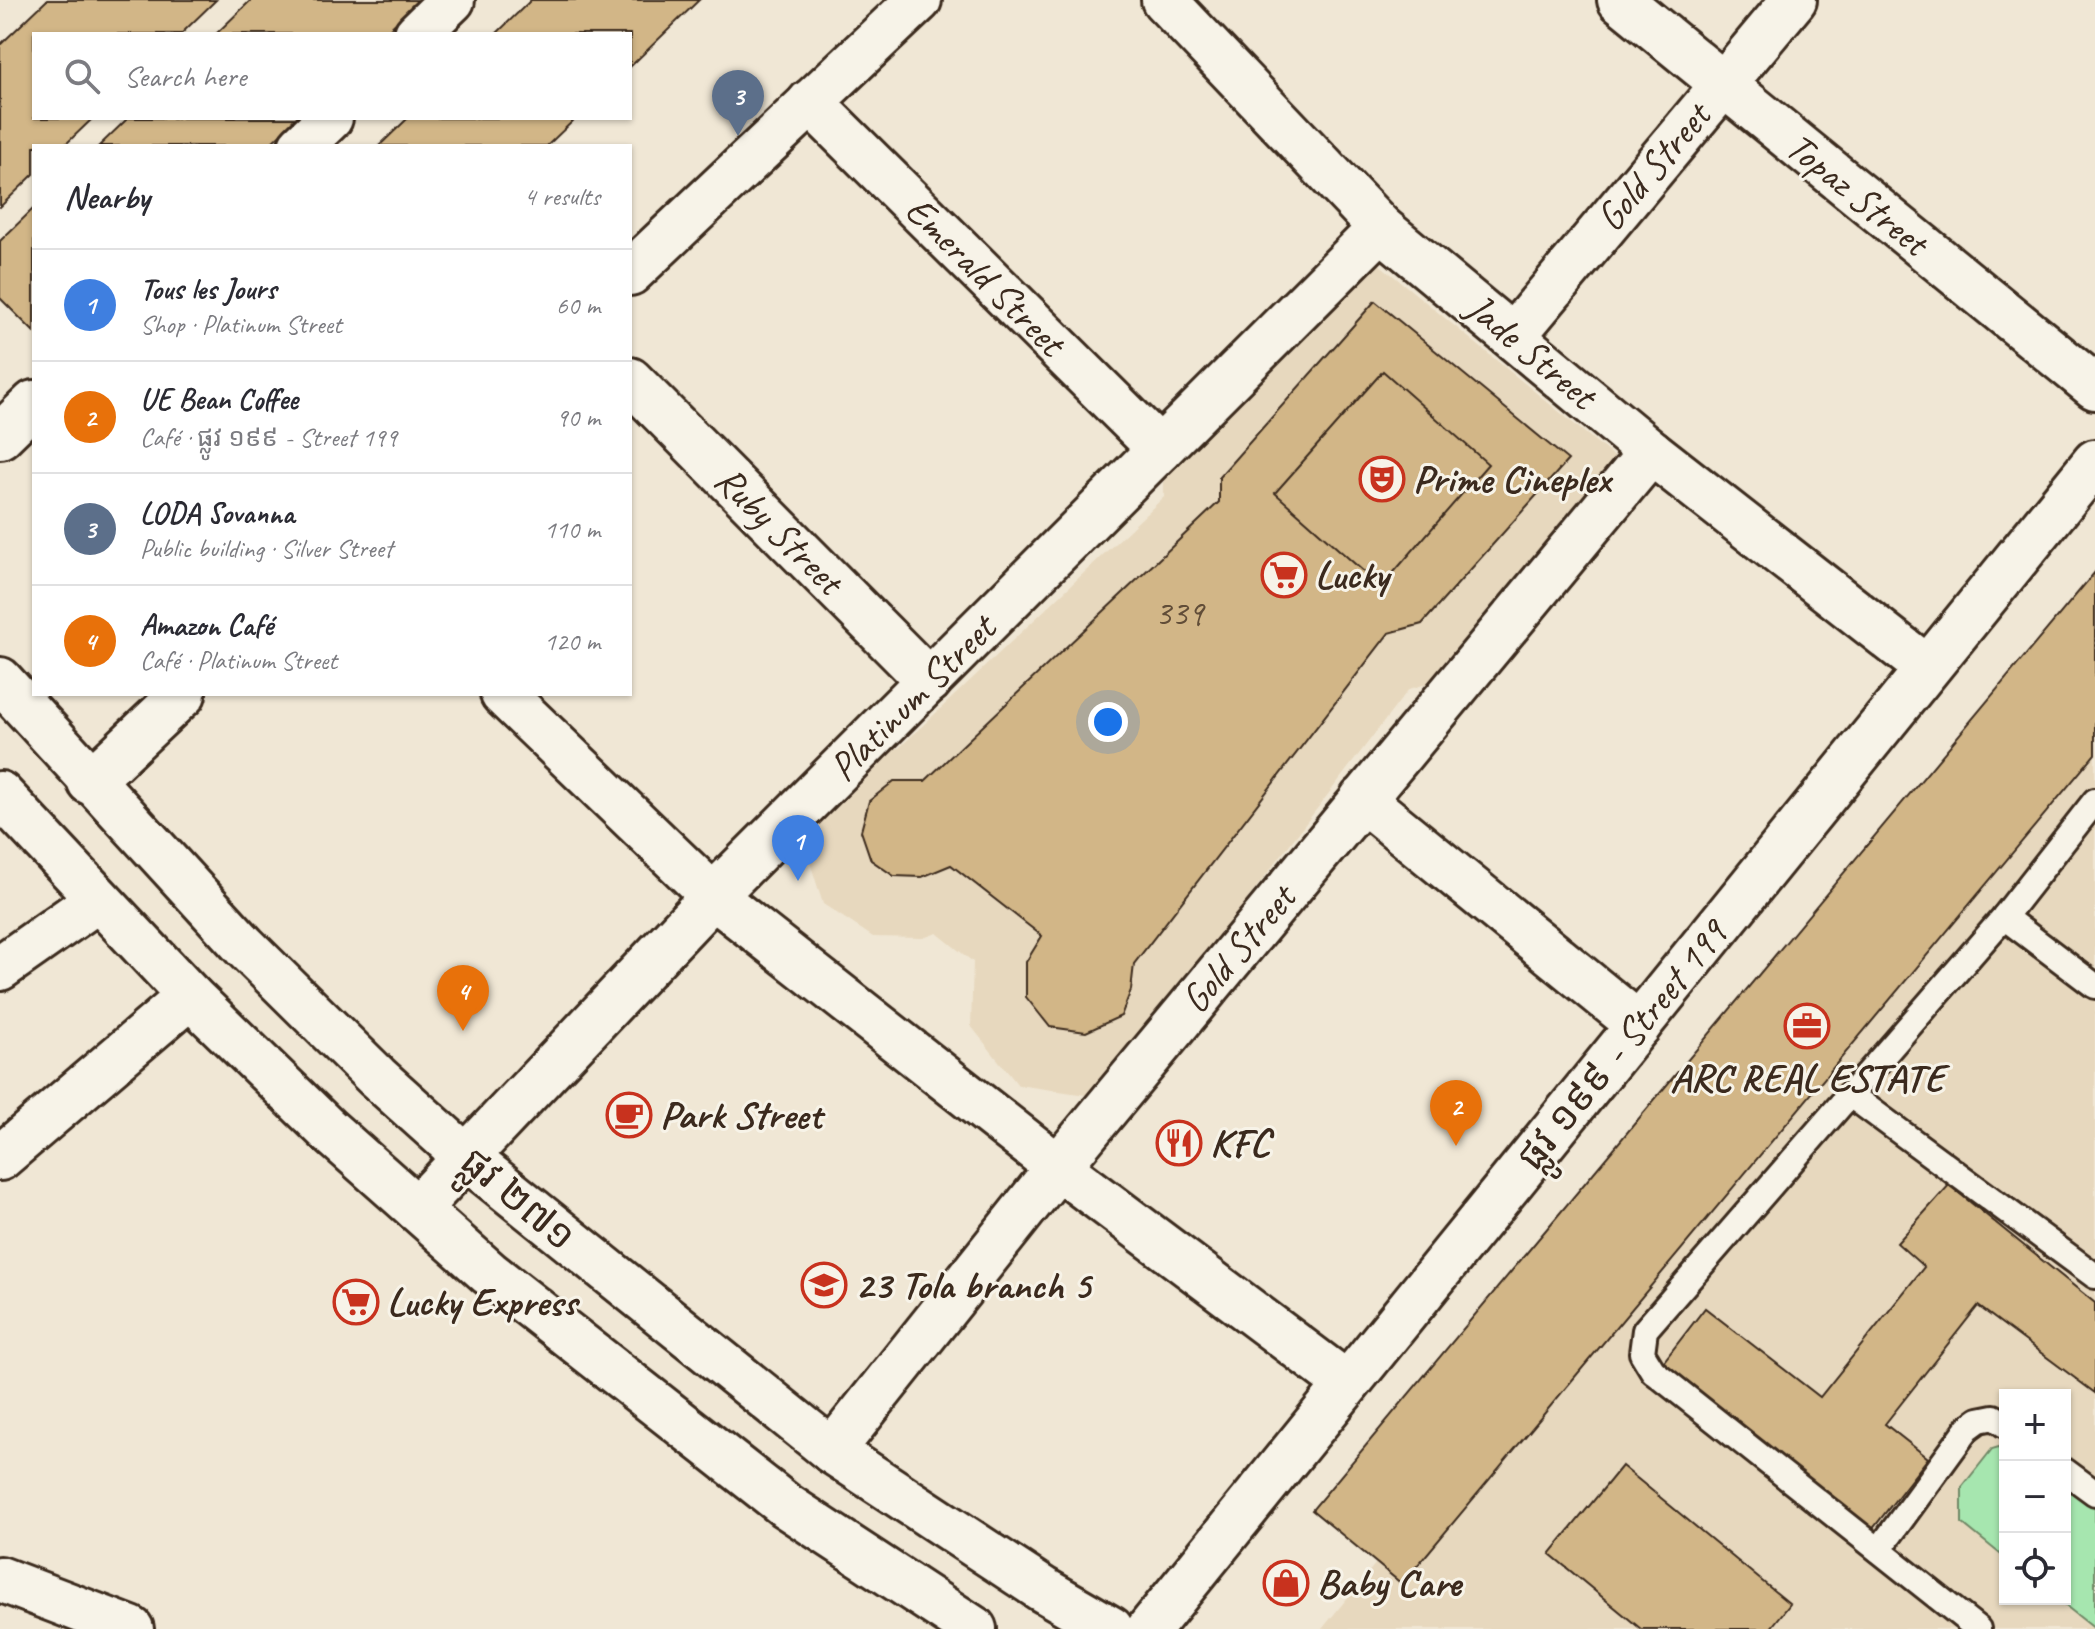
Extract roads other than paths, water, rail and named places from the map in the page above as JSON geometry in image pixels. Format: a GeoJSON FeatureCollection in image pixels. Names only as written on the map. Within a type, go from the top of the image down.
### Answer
{"type":"FeatureCollection","features":[{"type":"Feature","properties":{"kind":"street"},"geometry":{"type":"LineString","coordinates":[[419,32],[452,0]]}},
{"type":"Feature","properties":{"kind":"street"},"geometry":{"type":"LineString","coordinates":[[632,271],[919,0]]}},
{"type":"Feature","properties":{"kind":"street","name":"Jade Street"},"geometry":{"type":"LineString","coordinates":[[1164,0],[1381,228],[1651,452],[1927,668]]}},
{"type":"Feature","properties":{"kind":"street","name":"Topaz Street"},"geometry":{"type":"LineString","coordinates":[[1620,0],[2095,387]]}},
{"type":"Feature","properties":{"kind":"street","name":"Gold Street"},"geometry":{"type":"LineString","coordinates":[[1513,336],[1794,0]]}},
{"type":"Feature","properties":{"kind":"street","name":"Emerald Street"},"geometry":{"type":"LineString","coordinates":[[810,102],[1160,449]]}},
{"type":"Feature","properties":{"kind":"street"},"geometry":{"type":"LineString","coordinates":[[303,144],[328,120]]}},
{"type":"Feature","properties":{"kind":"street","name":"Platinum Street"},"geometry":{"type":"LineString","coordinates":[[417,1209],[713,896],[1381,228]]}},
{"type":"Feature","properties":{"kind":"street","name":"Ruby Street"},"geometry":{"type":"LineString","coordinates":[[632,382],[929,681]]}},
{"type":"Feature","properties":{"kind":"street"},"geometry":{"type":"LineString","coordinates":[[0,436],[32,405]]}},
{"type":"Feature","properties":{"kind":"street","name":"Gold Street"},"geometry":{"type":"LineString","coordinates":[[832,1451],[1058,1167],[1651,452]]}},
{"type":"Feature","properties":{"kind":"street","name":"ផ្លូវ ១៩៩ - Street 199"},"geometry":{"type":"LineString","coordinates":[[1149,1629],[2095,462]]}},
{"type":"Feature","properties":{"kind":"street","name":"ផ្លូវ ២៧១"},"geometry":{"type":"LineString","coordinates":[[0,680],[90,782],[244,946],[377,1077],[466,1157],[832,1451],[1042,1589],[1111,1629]]}},
{"type":"Feature","properties":{"kind":"street"},"geometry":{"type":"LineString","coordinates":[[90,782],[181,696]]}},
{"type":"Feature","properties":{"kind":"street"},"geometry":{"type":"LineString","coordinates":[[505,696],[713,896],[1058,1167],[1347,1384]]}},
{"type":"Feature","properties":{"kind":"street","name":"ផ្លូវ ២៧១"},"geometry":{"type":"LineString","coordinates":[[0,794],[190,996],[327,1129],[489,1273],[785,1505],[974,1629]]}},
{"type":"Feature","properties":{"kind":"street"},"geometry":{"type":"LineString","coordinates":[[1362,799],[1639,1025]]}},
{"type":"Feature","properties":{"kind":"street"},"geometry":{"type":"LineString","coordinates":[[0,968],[97,900]]}},
{"type":"Feature","properties":{"kind":"street"},"geometry":{"type":"LineString","coordinates":[[0,1158],[190,996]]}},
{"type":"Feature","properties":{"kind":"street"},"geometry":{"type":"LineString","coordinates":[[0,1579],[131,1629]]}},
{"type":"Feature","properties":{"kind":"lane"},"geometry":{"type":"LineString","coordinates":[[1978,1629],[1653,1371],[1642,1353],[1645,1330],[2004,917],[2095,801]]}},
{"type":"Feature","properties":{"kind":"lane"},"geometry":{"type":"LineString","coordinates":[[2004,917],[2095,986]]}},
{"type":"Feature","properties":{"kind":"lane"},"geometry":{"type":"LineString","coordinates":[[1849,1094],[2095,1276]]}},
{"type":"Feature","properties":{"kind":"lane"},"geometry":{"type":"LineString","coordinates":[[1879,1550],[1968,1428],[1979,1420],[1994,1417],[1999,1421]]}},
{"type":"Feature","properties":{"kind":"lane"},"geometry":{"type":"LineString","coordinates":[[2071,1475],[2095,1493]]}},
{"type":"Feature","properties":{"kind":"place","name":"LODA Sovanna"},"geometry":{"type":"Point","coordinates":[738,136]}},
{"type":"Feature","properties":{"kind":"place","name":"Prime Cineplex"},"geometry":{"type":"Point","coordinates":[1382,479]}},
{"type":"Feature","properties":{"kind":"place","name":"Lucky"},"geometry":{"type":"Point","coordinates":[1284,575]}},
{"type":"Feature","properties":{"kind":"place","name":"Tous les Jours"},"geometry":{"type":"Point","coordinates":[798,881]}},
{"type":"Feature","properties":{"kind":"place","name":"ARC REAL ESTATE"},"geometry":{"type":"Point","coordinates":[1807,1026]}},
{"type":"Feature","properties":{"kind":"place","name":"Amazon Café"},"geometry":{"type":"Point","coordinates":[463,1031]}},
{"type":"Feature","properties":{"kind":"place","name":"Park Street"},"geometry":{"type":"Point","coordinates":[629,1115]}},
{"type":"Feature","properties":{"kind":"place","name":"KFC"},"geometry":{"type":"Point","coordinates":[1179,1143]}},
{"type":"Feature","properties":{"kind":"place","name":"UE Bean Coffee"},"geometry":{"type":"Point","coordinates":[1456,1146]}},
{"type":"Feature","properties":{"kind":"place","name":"23 Tola branch 5"},"geometry":{"type":"Point","coordinates":[824,1285]}},
{"type":"Feature","properties":{"kind":"place","name":"Lucky Express"},"geometry":{"type":"Point","coordinates":[356,1302]}},
{"type":"Feature","properties":{"kind":"place","name":"Baby Care"},"geometry":{"type":"Point","coordinates":[1286,1583]}}]}
